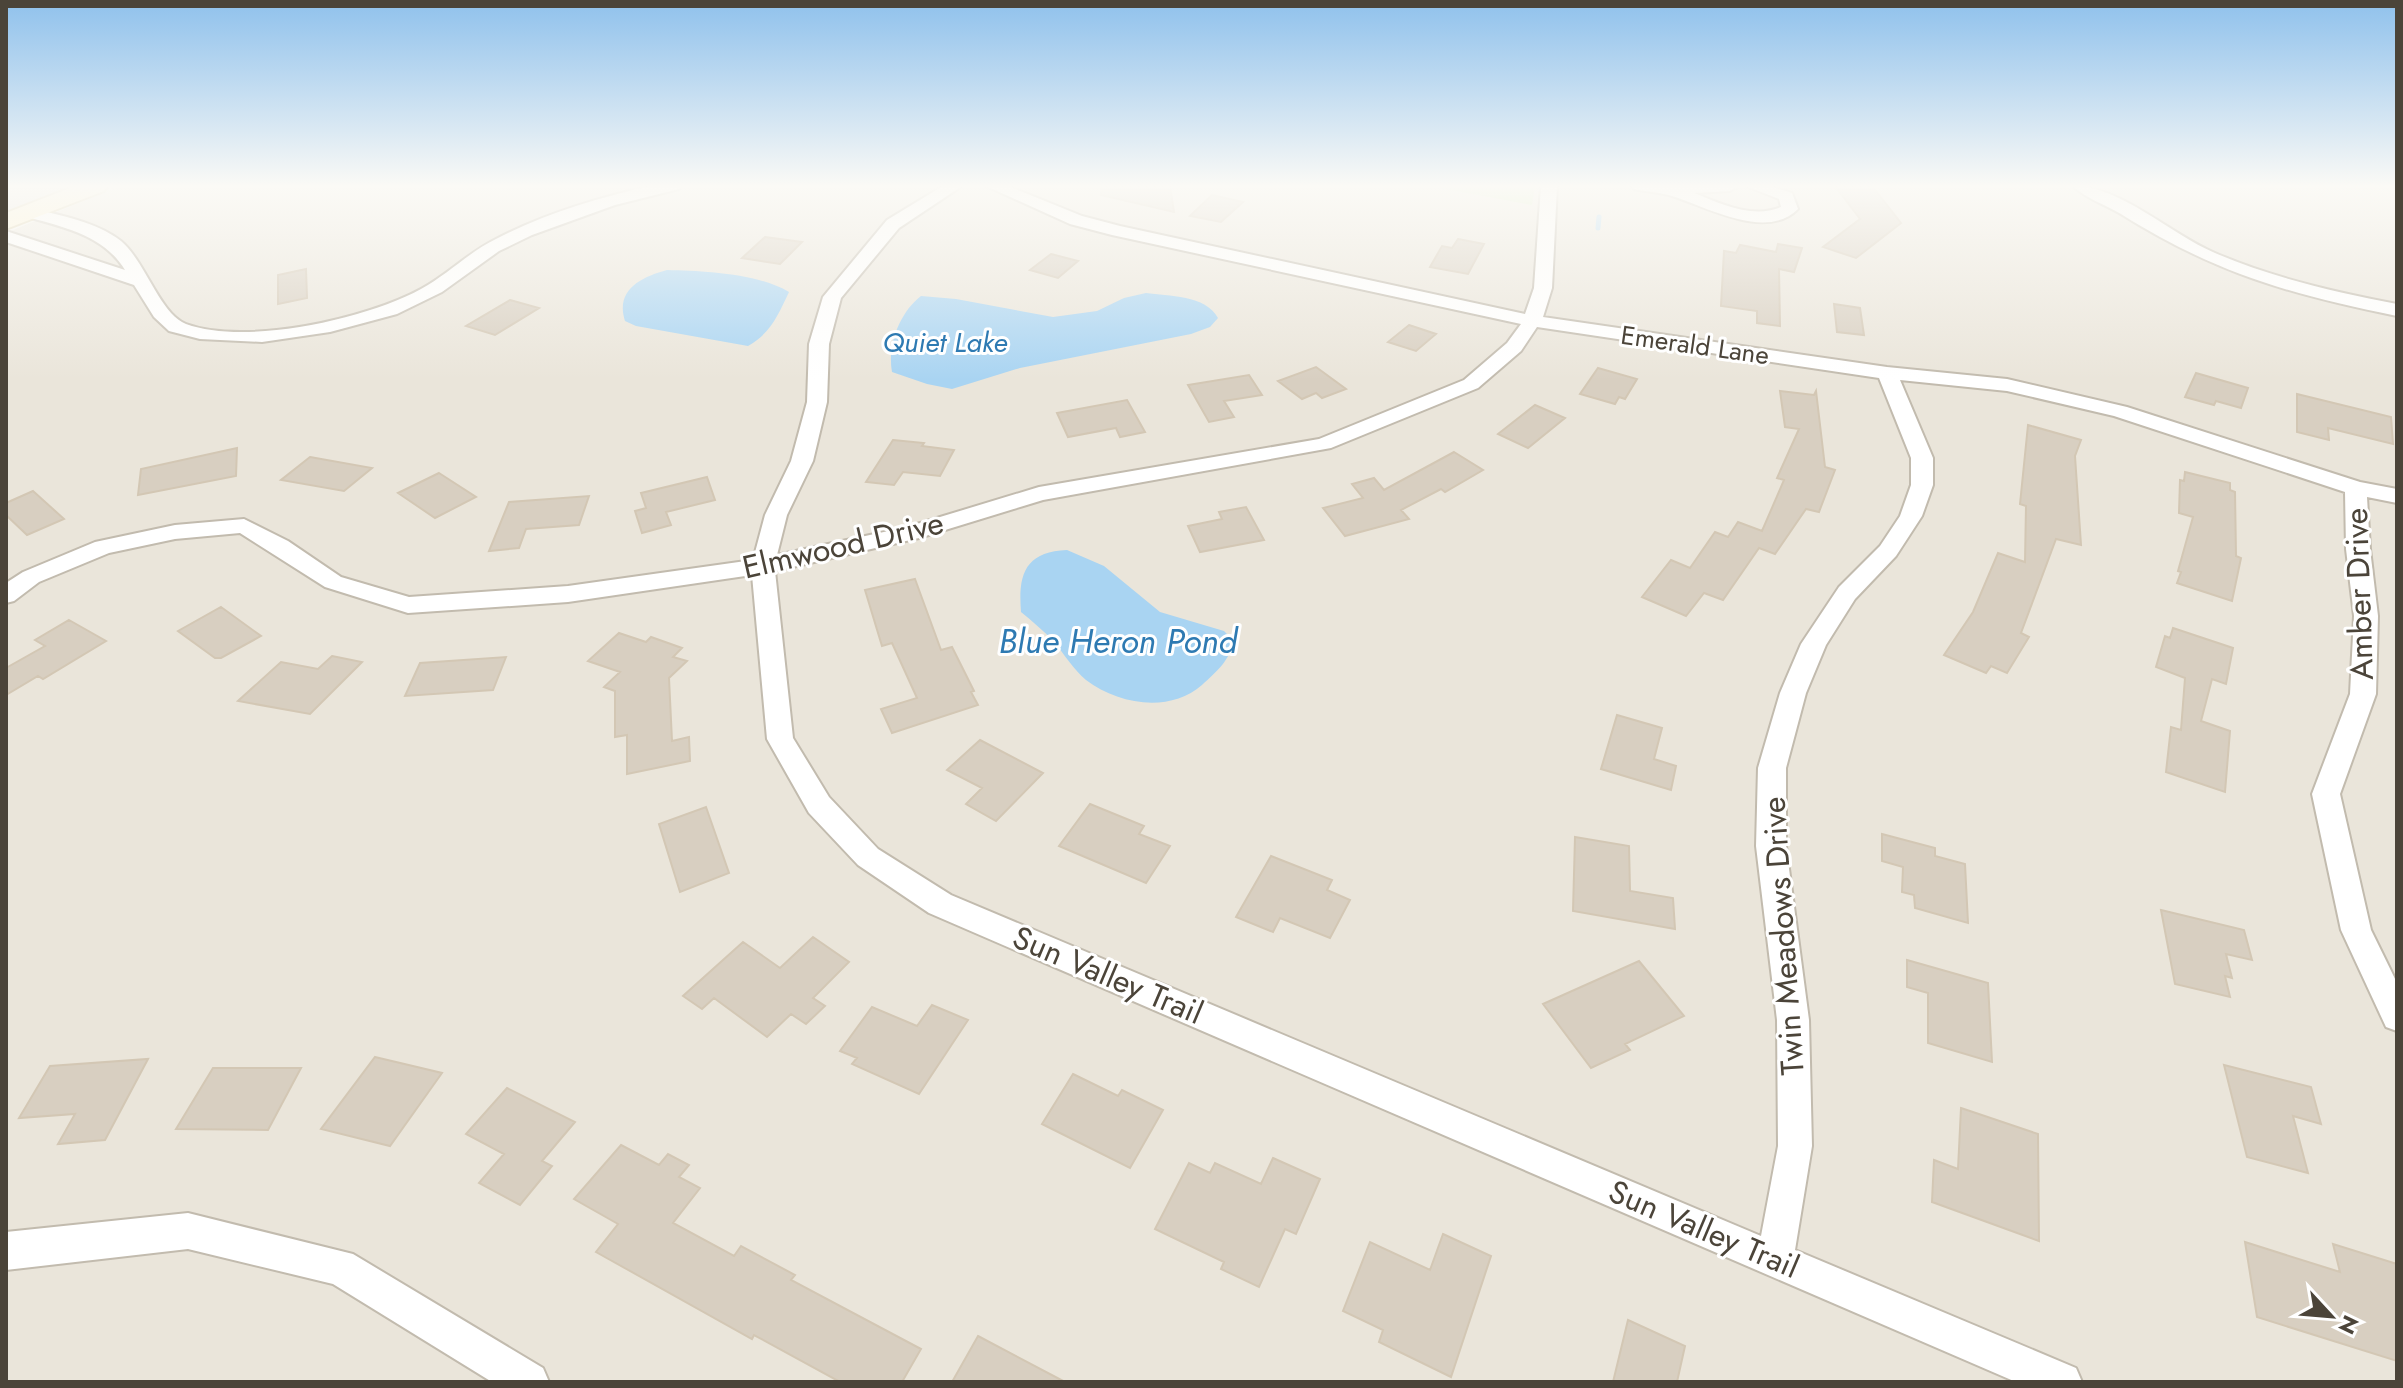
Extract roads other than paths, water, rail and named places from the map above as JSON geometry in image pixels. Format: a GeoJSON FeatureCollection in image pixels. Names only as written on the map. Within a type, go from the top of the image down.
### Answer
{"type":"FeatureCollection","features":[{"type":"Feature","properties":{"kind":"street"},"geometry":{"type":"LineString","coordinates":[[50,251],[144,282]]}},
{"type":"Feature","properties":{"kind":"street"},"geometry":{"type":"LineString","coordinates":[[120,251],[137,269],[155,304],[174,326],[224,337],[296,333],[353,322],[412,301],[456,276],[489,251]]}},
{"type":"Feature","properties":{"kind":"street","name":"Sun Valley Trail"},"geometry":{"type":"LineString","coordinates":[[871,251],[832,297],[819,344],[817,402],[802,461],[776,515],[763,566],[780,739],[819,805],[868,857],[940,904],[2062,1382]]}},
{"type":"Feature","properties":{"kind":"street","name":"Emerald Lane"},"geometry":{"type":"LineString","coordinates":[[1209,251],[1532,321],[1887,373],[2007,385],[2120,411],[2356,488],[2397,496]]}},
{"type":"Feature","properties":{"kind":"street","name":"Elmwood Drive"},"geometry":{"type":"LineString","coordinates":[[6,595],[31,577],[103,547],[175,532],[244,526],[333,582],[408,605],[568,594],[763,566],[911,533],[1039,494],[1324,444],[1471,384],[1514,347],[1532,321],[1543,288],[1545,251]]}},
{"type":"Feature","properties":{"kind":"street"},"geometry":{"type":"LineString","coordinates":[[2199,251],[2256,274],[2350,301],[2397,310]]}},
{"type":"Feature","properties":{"kind":"street","name":"Twin Meadows Drive"},"geometry":{"type":"LineString","coordinates":[[1775,1260],[1795,1146],[1793,1020],[1771,846],[1772,768],[1793,693],[1814,644],[1847,593],[1888,551],[1904,528],[1922,485],[1922,458],[1887,373]]}},
{"type":"Feature","properties":{"kind":"street","name":"Amber Drive"},"geometry":{"type":"LineString","coordinates":[[2356,488],[2358,549],[2366,616],[2363,694],[2326,794],[2356,930],[2397,1017]]}},
{"type":"Feature","properties":{"kind":"street"},"geometry":{"type":"LineString","coordinates":[[6,1251],[188,1231],[340,1267],[529,1382]]}},
{"type":"Feature","properties":{"kind":"water"},"geometry":{"type":"Polygon","coordinates":[[[667,270],[746,277],[789,292],[768,329],[748,346],[636,326],[625,321],[624,301],[632,286],[667,270]]]}},
{"type":"Feature","properties":{"kind":"water","name":"Quiet Lake"},"geometry":{"type":"Polygon","coordinates":[[[1146,293],[1196,301],[1212,310],[1218,318],[1210,327],[1191,334],[1020,368],[952,389],[892,372],[893,340],[901,320],[921,296],[956,299],[1053,317],[1097,311],[1124,298],[1146,293]]]}},
{"type":"Feature","properties":{"kind":"water","name":"Blue Heron Pond"},"geometry":{"type":"Polygon","coordinates":[[[1067,550],[1104,566],[1160,612],[1224,631],[1233,640],[1226,660],[1202,685],[1175,700],[1129,700],[1099,689],[1086,680],[1050,638],[1021,612],[1021,587],[1027,568],[1042,555],[1067,550]]]}}]}
